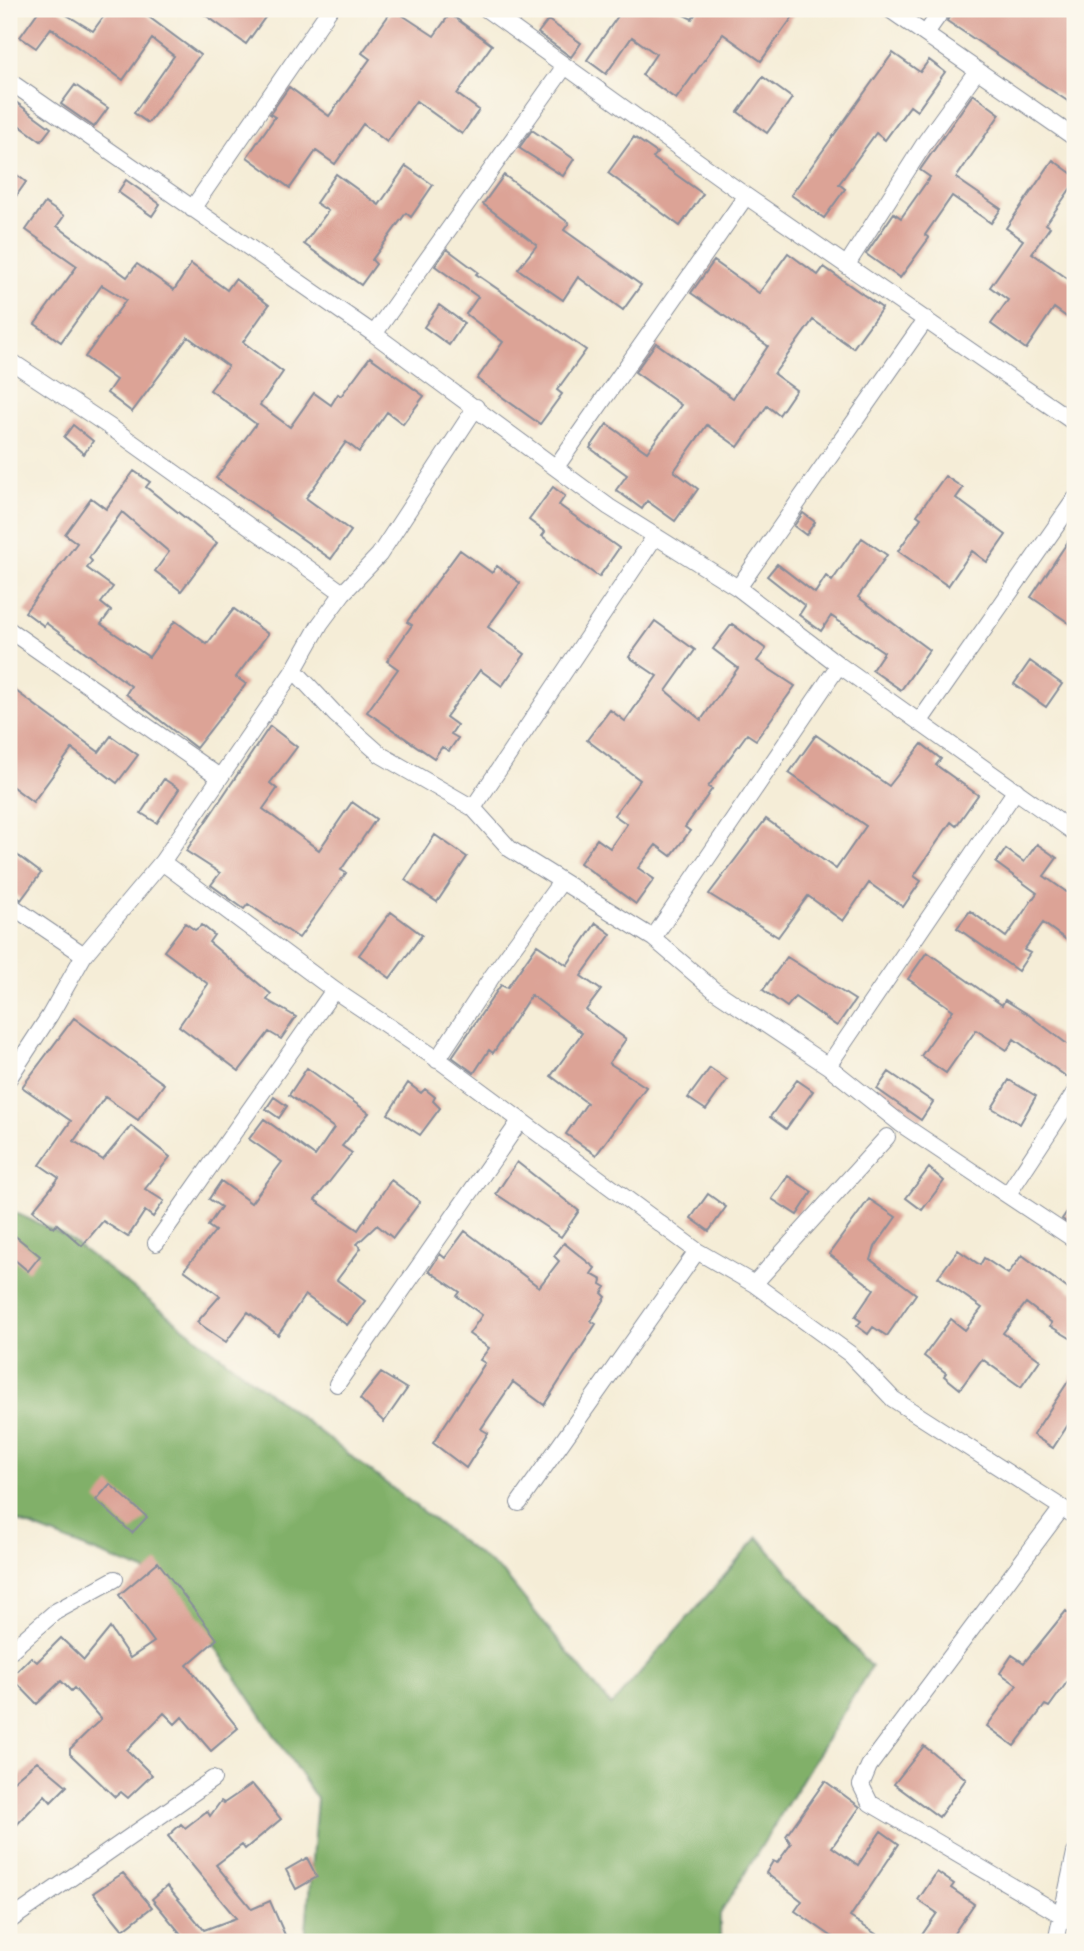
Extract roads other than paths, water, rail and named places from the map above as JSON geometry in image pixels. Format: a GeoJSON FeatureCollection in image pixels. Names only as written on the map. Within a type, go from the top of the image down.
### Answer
{"type":"FeatureCollection","features":[{"type":"Feature","properties":{"kind":"street"},"geometry":{"type":"LineString","coordinates":[[192,209],[330,9]]}},
{"type":"Feature","properties":{"kind":"street"},"geometry":{"type":"LineString","coordinates":[[486,9],[747,196],[848,263],[1075,423]]}},
{"type":"Feature","properties":{"kind":"street"},"geometry":{"type":"LineString","coordinates":[[890,9],[976,72],[1075,138]]}},
{"type":"Feature","properties":{"kind":"street"},"geometry":{"type":"LineString","coordinates":[[926,33],[943,9]]}},
{"type":"Feature","properties":{"kind":"street"},"geometry":{"type":"LineString","coordinates":[[374,334],[565,66]]}},
{"type":"Feature","properties":{"kind":"street"},"geometry":{"type":"LineString","coordinates":[[848,263],[926,141],[976,72]]}},
{"type":"Feature","properties":{"kind":"street"},"geometry":{"type":"LineString","coordinates":[[9,81],[374,334],[654,538],[738,588],[839,665],[1075,833]]}},
{"type":"Feature","properties":{"kind":"street"},"geometry":{"type":"LineString","coordinates":[[556,467],[747,196]]}},
{"type":"Feature","properties":{"kind":"street"},"geometry":{"type":"LineString","coordinates":[[738,588],[926,319]]}},
{"type":"Feature","properties":{"kind":"street"},"geometry":{"type":"LineString","coordinates":[[9,360],[116,431],[343,593]]}},
{"type":"Feature","properties":{"kind":"street"},"geometry":{"type":"LineString","coordinates":[[9,1078],[50,1016],[84,954],[162,862],[218,776],[294,670],[343,593],[379,555],[477,407]]}},
{"type":"Feature","properties":{"kind":"street"},"geometry":{"type":"LineString","coordinates":[[920,721],[1075,499]]}},
{"type":"Feature","properties":{"kind":"street"},"geometry":{"type":"LineString","coordinates":[[473,808],[654,538]]}},
{"type":"Feature","properties":{"kind":"street"},"geometry":{"type":"LineString","coordinates":[[9,630],[218,776]]}},
{"type":"Feature","properties":{"kind":"street"},"geometry":{"type":"LineString","coordinates":[[653,938],[839,665]]}},
{"type":"Feature","properties":{"kind":"street"},"geometry":{"type":"LineString","coordinates":[[294,670],[336,715],[382,755],[473,808],[510,849],[653,938],[713,990],[828,1066],[901,1124],[1075,1240]]}},
{"type":"Feature","properties":{"kind":"street"},"geometry":{"type":"LineString","coordinates":[[828,1066],[1016,790]]}},
{"type":"Feature","properties":{"kind":"street"},"geometry":{"type":"LineString","coordinates":[[162,862],[334,990],[437,1060],[697,1251],[754,1284],[850,1354],[894,1399],[1069,1512],[869,1766],[861,1786],[863,1796],[870,1802],[1068,1919]]}},
{"type":"Feature","properties":{"kind":"street"},"geometry":{"type":"LineString","coordinates":[[437,1060],[493,975],[533,925],[561,882]]}},
{"type":"Feature","properties":{"kind":"street"},"geometry":{"type":"LineString","coordinates":[[9,904],[84,954]]}},
{"type":"Feature","properties":{"kind":"street"},"geometry":{"type":"LineString","coordinates":[[156,1243],[334,990]]}},
{"type":"Feature","properties":{"kind":"street"},"geometry":{"type":"LineString","coordinates":[[1008,1194],[1075,1092]]}},
{"type":"Feature","properties":{"kind":"street"},"geometry":{"type":"LineString","coordinates":[[337,1384],[520,1121]]}},
{"type":"Feature","properties":{"kind":"street"},"geometry":{"type":"LineString","coordinates":[[754,1284],[887,1137]]}},
{"type":"Feature","properties":{"kind":"street"},"geometry":{"type":"LineString","coordinates":[[519,1503],[697,1251]]}},
{"type":"Feature","properties":{"kind":"street"},"geometry":{"type":"LineString","coordinates":[[9,1651],[55,1612],[115,1579]]}},
{"type":"Feature","properties":{"kind":"street"},"geometry":{"type":"LineString","coordinates":[[9,1921],[213,1779]]}},
{"type":"Feature","properties":{"kind":"street"},"geometry":{"type":"LineString","coordinates":[[1056,1942],[1068,1919],[1075,1853]]}}]}
